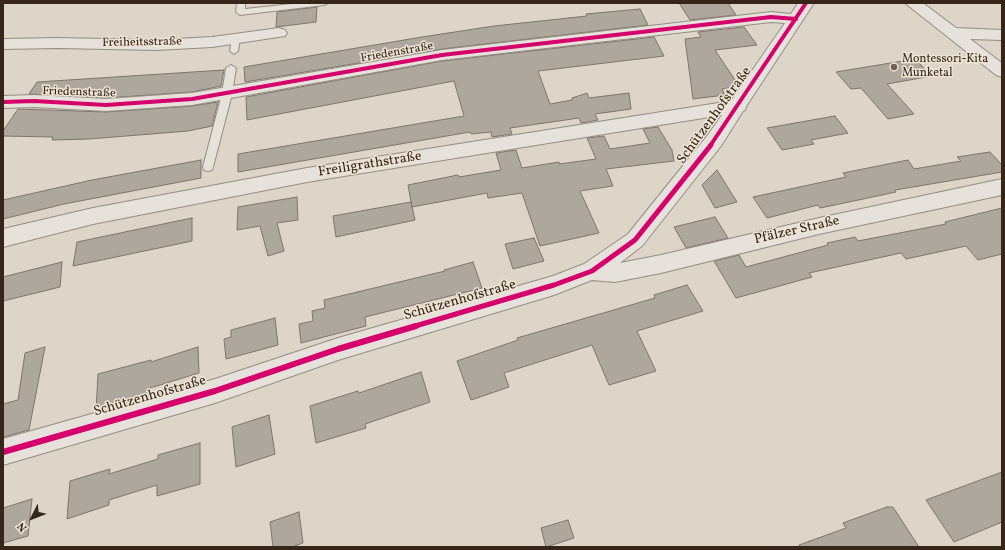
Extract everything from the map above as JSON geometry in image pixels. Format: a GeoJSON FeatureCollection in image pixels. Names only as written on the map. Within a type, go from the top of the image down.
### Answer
{"type":"FeatureCollection","features":[{"type":"Feature","properties":{"kind":"street"},"geometry":{"type":"LineString","coordinates":[[913,3],[1002,71]]}},
{"type":"Feature","properties":{"kind":"street","name":"Friedenstraße"},"geometry":{"type":"LineString","coordinates":[[3,102],[34,101],[106,105],[192,99],[228,94],[442,55],[771,17],[801,11]]}},
{"type":"Feature","properties":{"kind":"street","name":"Schützenhofstraße"},"geometry":{"type":"LineString","coordinates":[[3,452],[214,391],[338,349],[554,285],[592,271],[635,240],[714,141],[739,106],[801,11]]}},
{"type":"Feature","properties":{"kind":"street","name":"Freiheitsstraße"},"geometry":{"type":"LineString","coordinates":[[3,44],[57,43],[157,45],[212,42],[236,37],[279,33]]}},
{"type":"Feature","properties":{"kind":"street"},"geometry":{"type":"LineString","coordinates":[[954,33],[1002,35]]}},
{"type":"Feature","properties":{"kind":"street","name":"Freiligrathstraße"},"geometry":{"type":"LineString","coordinates":[[3,238],[93,216],[306,175],[739,106]]}},
{"type":"Feature","properties":{"kind":"street","name":"Pfälzer Straße"},"geometry":{"type":"LineString","coordinates":[[592,271],[614,273],[661,264],[819,226],[1002,187]]}},
{"type":"Feature","properties":{"kind":"lane"},"geometry":{"type":"LineString","coordinates":[[236,37],[240,7],[324,3]]}},
{"type":"Feature","properties":{"kind":"lane"},"geometry":{"type":"LineString","coordinates":[[208,167],[228,94],[231,68]]}},
{"type":"Feature","properties":{"kind":"building"},"geometry":{"type":"Polygon","coordinates":[[[679,3],[728,3],[736,15],[690,20],[679,3]]]}},
{"type":"Feature","properties":{"kind":"building"},"geometry":{"type":"Polygon","coordinates":[[[317,7],[316,22],[276,27],[277,12],[317,7]]]}},
{"type":"Feature","properties":{"kind":"building"},"geometry":{"type":"Polygon","coordinates":[[[640,9],[648,25],[442,49],[245,82],[244,67],[494,26],[587,16],[586,14],[640,9]]]}},
{"type":"Feature","properties":{"kind":"building"},"geometry":{"type":"Polygon","coordinates":[[[744,27],[757,45],[715,50],[739,86],[722,89],[725,95],[693,99],[685,39],[701,37],[698,32],[744,27]]]}},
{"type":"Feature","properties":{"kind":"building"},"geometry":{"type":"Polygon","coordinates":[[[654,37],[664,56],[538,71],[550,104],[572,100],[572,98],[587,93],[589,98],[629,93],[631,109],[595,114],[598,120],[581,123],[579,118],[510,128],[512,134],[492,137],[491,132],[471,134],[470,132],[238,172],[238,154],[464,116],[454,81],[247,120],[246,97],[442,61],[654,37]]]}},
{"type":"Feature","properties":{"kind":"building"},"geometry":{"type":"Polygon","coordinates":[[[915,59],[932,76],[887,84],[914,114],[888,119],[861,88],[851,89],[836,72],[915,59]]]}},
{"type":"Feature","properties":{"kind":"building"},"geometry":{"type":"Polygon","coordinates":[[[224,70],[221,86],[192,92],[106,98],[29,94],[37,82],[224,70]]]}},
{"type":"Feature","properties":{"kind":"building"},"geometry":{"type":"Polygon","coordinates":[[[218,102],[212,126],[188,131],[89,139],[52,140],[53,137],[3,136],[3,131],[18,109],[106,112],[192,106],[218,102]]]}},
{"type":"Feature","properties":{"kind":"building"},"geometry":{"type":"Polygon","coordinates":[[[835,116],[848,133],[811,140],[814,144],[782,150],[767,128],[835,116]]]}},
{"type":"Feature","properties":{"kind":"building"},"geometry":{"type":"Polygon","coordinates":[[[658,127],[672,150],[674,161],[606,169],[613,186],[580,191],[599,233],[540,246],[522,193],[488,198],[487,193],[412,207],[408,185],[458,175],[459,177],[501,170],[496,153],[516,150],[522,168],[559,162],[559,164],[596,159],[587,138],[604,136],[610,149],[650,143],[643,129],[658,127]]]}},
{"type":"Feature","properties":{"kind":"building"},"geometry":{"type":"Polygon","coordinates":[[[990,152],[1002,165],[1002,172],[895,190],[896,192],[820,208],[818,205],[767,218],[753,197],[846,177],[843,173],[908,160],[914,169],[961,161],[957,157],[990,152]]]}},
{"type":"Feature","properties":{"kind":"building"},"geometry":{"type":"Polygon","coordinates":[[[201,160],[201,178],[64,204],[3,219],[3,200],[92,180],[201,160]]]}},
{"type":"Feature","properties":{"kind":"building"},"geometry":{"type":"Polygon","coordinates":[[[717,170],[737,202],[715,208],[702,185],[717,170]]]}},
{"type":"Feature","properties":{"kind":"building"},"geometry":{"type":"Polygon","coordinates":[[[297,197],[298,220],[277,223],[284,251],[268,256],[260,226],[237,230],[238,207],[297,197]]]}},
{"type":"Feature","properties":{"kind":"building"},"geometry":{"type":"Polygon","coordinates":[[[411,202],[415,220],[336,237],[333,216],[411,202]]]}},
{"type":"Feature","properties":{"kind":"building"},"geometry":{"type":"Polygon","coordinates":[[[1002,208],[1002,254],[978,260],[966,246],[906,259],[901,253],[809,273],[812,277],[736,298],[714,261],[739,255],[746,267],[828,245],[827,243],[855,237],[858,241],[946,224],[945,222],[1002,208]]]}},
{"type":"Feature","properties":{"kind":"building"},"geometry":{"type":"Polygon","coordinates":[[[715,217],[728,238],[686,248],[674,227],[715,217]]]}},
{"type":"Feature","properties":{"kind":"building"},"geometry":{"type":"Polygon","coordinates":[[[192,218],[192,241],[73,266],[77,242],[192,218]]]}},
{"type":"Feature","properties":{"kind":"building"},"geometry":{"type":"Polygon","coordinates":[[[534,238],[544,261],[513,269],[505,244],[534,238]]]}},
{"type":"Feature","properties":{"kind":"building"},"geometry":{"type":"Polygon","coordinates":[[[62,262],[60,287],[3,301],[3,277],[62,262]]]}},
{"type":"Feature","properties":{"kind":"building"},"geometry":{"type":"Polygon","coordinates":[[[473,262],[482,288],[365,317],[366,326],[301,343],[299,324],[313,321],[312,311],[325,308],[324,300],[445,271],[444,270],[473,262]]]}},
{"type":"Feature","properties":{"kind":"building"},"geometry":{"type":"Polygon","coordinates":[[[687,285],[703,311],[637,331],[656,371],[609,385],[592,345],[504,373],[509,387],[471,400],[457,361],[518,340],[517,338],[655,298],[654,295],[687,285]]]}},
{"type":"Feature","properties":{"kind":"building"},"geometry":{"type":"Polygon","coordinates":[[[275,318],[278,345],[226,359],[224,339],[231,337],[231,330],[275,318]]]}},
{"type":"Feature","properties":{"kind":"building"},"geometry":{"type":"Polygon","coordinates":[[[45,347],[29,430],[3,437],[3,404],[18,400],[25,353],[45,347]]]}},
{"type":"Feature","properties":{"kind":"building"},"geometry":{"type":"Polygon","coordinates":[[[198,347],[199,373],[150,388],[150,396],[96,411],[98,374],[151,360],[151,362],[198,347]]]}},
{"type":"Feature","properties":{"kind":"building"},"geometry":{"type":"Polygon","coordinates":[[[421,372],[430,402],[365,424],[366,428],[316,443],[310,406],[358,391],[359,393],[421,372]]]}},
{"type":"Feature","properties":{"kind":"building"},"geometry":{"type":"Polygon","coordinates":[[[269,415],[275,454],[236,467],[232,427],[269,415]]]}},
{"type":"Feature","properties":{"kind":"building"},"geometry":{"type":"Polygon","coordinates":[[[200,443],[200,484],[157,496],[157,485],[109,500],[109,505],[67,519],[70,481],[110,469],[109,474],[158,459],[158,455],[200,443]]]}},
{"type":"Feature","properties":{"kind":"building"},"geometry":{"type":"Polygon","coordinates":[[[1002,472],[1002,522],[954,542],[926,500],[1002,472]]]}},
{"type":"Feature","properties":{"kind":"building"},"geometry":{"type":"Polygon","coordinates":[[[32,499],[28,536],[3,543],[3,508],[32,499]]]}},
{"type":"Feature","properties":{"kind":"building"},"geometry":{"type":"Polygon","coordinates":[[[887,507],[893,507],[919,547],[800,547],[799,545],[846,528],[843,523],[887,507]]]}},
{"type":"Feature","properties":{"kind":"building"},"geometry":{"type":"Polygon","coordinates":[[[299,512],[303,543],[292,547],[273,547],[270,522],[299,512]]]}},
{"type":"Feature","properties":{"kind":"building"},"geometry":{"type":"Polygon","coordinates":[[[568,520],[574,538],[546,547],[541,528],[568,520]]]}},
{"type":"Feature","properties":{"kind":"cycle path"},"geometry":{"type":"LineString","coordinates":[[3,452],[215,391],[338,349],[554,285],[592,271],[635,240],[714,141],[806,3]]}},
{"type":"Feature","properties":{"kind":"cycle path"},"geometry":{"type":"LineString","coordinates":[[3,102],[34,101],[106,105],[192,99],[442,55],[771,17],[796,19]]}},
{"type":"Feature","properties":{"kind":"place","name":"Montessori-Kita Munketal"},"geometry":{"type":"Point","coordinates":[894,67]}}]}
